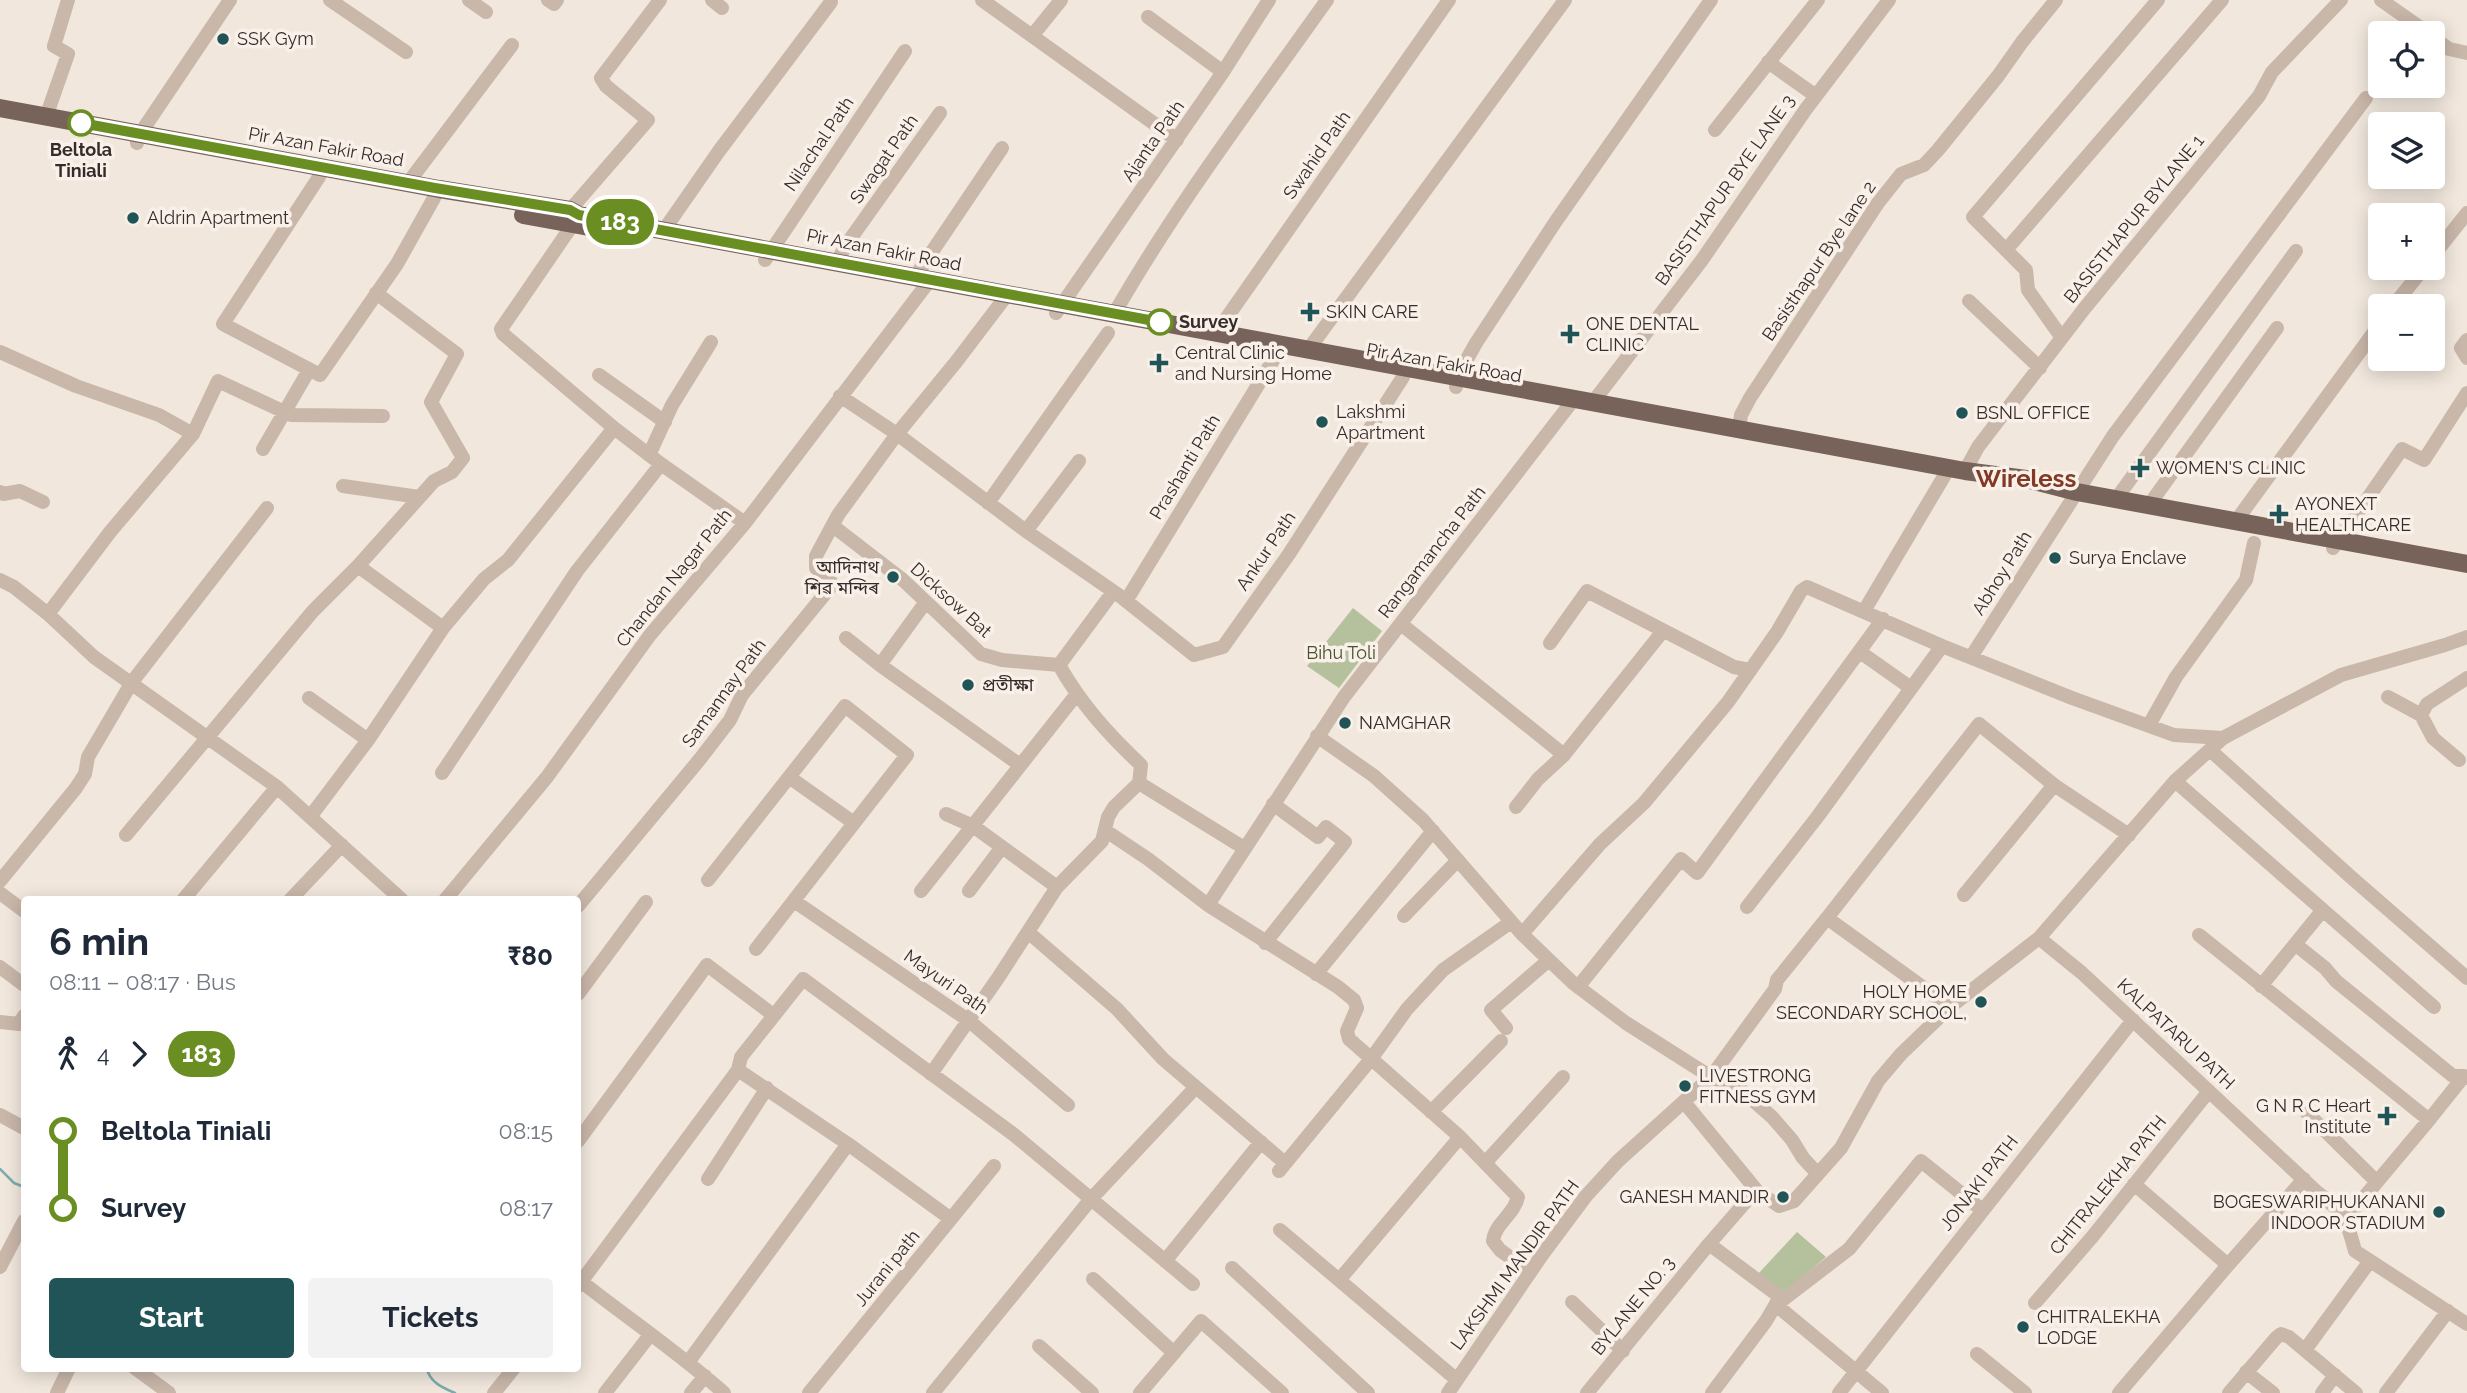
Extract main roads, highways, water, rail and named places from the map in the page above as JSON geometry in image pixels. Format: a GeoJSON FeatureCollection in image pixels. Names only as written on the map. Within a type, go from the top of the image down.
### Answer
{"type":"FeatureCollection","features":[{"type":"Feature","properties":{"kind":"main road","name":"Pir Azan Fakir Road"},"geometry":{"type":"LineString","coordinates":[[0,108],[319,177],[434,193]]}},
{"type":"Feature","properties":{"kind":"main road","name":"Pir Azan Fakir Road"},"geometry":{"type":"LineString","coordinates":[[0,118],[139,139],[572,217],[579,215],[663,236],[923,282]]}},
{"type":"Feature","properties":{"kind":"main road","name":"Pir Azan Fakir Road"},"geometry":{"type":"LineString","coordinates":[[768,255],[837,262],[1004,299],[1114,314],[1571,403],[1952,472],[2026,480],[2071,500],[2335,544]]}},
{"type":"Feature","properties":{"kind":"main road","name":"Pir Azan Fakir Road"},"geometry":{"type":"LineString","coordinates":[[1060,306],[1277,354],[1402,377],[1457,382]]}},
{"type":"Feature","properties":{"kind":"main road","name":"Pir Azan Fakir Road"},"geometry":{"type":"LineString","coordinates":[[1571,403],[1593,402],[1952,472]]}},
{"type":"Feature","properties":{"kind":"main road","name":"Pir Azan Fakir Road"},"geometry":{"type":"LineString","coordinates":[[2071,500],[2116,499],[2236,521],[2467,573]]}},
{"type":"Feature","properties":{"kind":"main road"},"geometry":{"type":"LineString","coordinates":[[2335,544],[2467,564]]}},
{"type":"Feature","properties":{"kind":"waterway"},"geometry":{"type":"LineString","coordinates":[[0,1169],[14,1183],[21,1186]]}},
{"type":"Feature","properties":{"kind":"waterway"},"geometry":{"type":"LineString","coordinates":[[428,1372],[441,1387],[455,1393]]}},
{"type":"Feature","properties":{"kind":"place","name":"SSK Gym"},"geometry":{"type":"Point","coordinates":[223,39]}},
{"type":"Feature","properties":{"kind":"place","name":"Beltola Tiniali"},"geometry":{"type":"Point","coordinates":[81,123]}},
{"type":"Feature","properties":{"kind":"place","name":"Aldrin Apartment"},"geometry":{"type":"Point","coordinates":[133,218]}},
{"type":"Feature","properties":{"kind":"place","name":"SKIN CARE"},"geometry":{"type":"Point","coordinates":[1310,312]}},
{"type":"Feature","properties":{"kind":"place","name":"Survey"},"geometry":{"type":"Point","coordinates":[1160,322]}},
{"type":"Feature","properties":{"kind":"place","name":"ONE DENTAL CLINIC"},"geometry":{"type":"Point","coordinates":[1570,334]}},
{"type":"Feature","properties":{"kind":"place","name":"Central Clinic and Nursing Home"},"geometry":{"type":"Point","coordinates":[1159,363]}},
{"type":"Feature","properties":{"kind":"place","name":"BSNL OFFICE"},"geometry":{"type":"Point","coordinates":[1962,413]}},
{"type":"Feature","properties":{"kind":"place","name":"Lakshmi Apartment"},"geometry":{"type":"Point","coordinates":[1322,422]}},
{"type":"Feature","properties":{"kind":"place","name":"WOMEN'S CLINIC"},"geometry":{"type":"Point","coordinates":[2140,468]}},
{"type":"Feature","properties":{"kind":"place","name":"AYONEXT HEALTHCARE"},"geometry":{"type":"Point","coordinates":[2279,514]}},
{"type":"Feature","properties":{"kind":"place","name":"Surya Enclave"},"geometry":{"type":"Point","coordinates":[2055,558]}},
{"type":"Feature","properties":{"kind":"place","name":"আদিনাথ শিৱ মন্দিৰ"},"geometry":{"type":"Point","coordinates":[893,577]}},
{"type":"Feature","properties":{"kind":"place","name":"প্রতীক্ষা"},"geometry":{"type":"Point","coordinates":[968,685]}},
{"type":"Feature","properties":{"kind":"place","name":"NAMGHAR"},"geometry":{"type":"Point","coordinates":[1345,723]}},
{"type":"Feature","properties":{"kind":"place","name":"HOLY HOME SECONDARY SCHOOL,"},"geometry":{"type":"Point","coordinates":[1981,1002]}},
{"type":"Feature","properties":{"kind":"place","name":"LIVESTRONG FITNESS GYM"},"geometry":{"type":"Point","coordinates":[1685,1086]}},
{"type":"Feature","properties":{"kind":"place","name":"G N R C Heart Institute"},"geometry":{"type":"Point","coordinates":[2387,1116]}},
{"type":"Feature","properties":{"kind":"place","name":"GANESH MANDIR"},"geometry":{"type":"Point","coordinates":[1783,1197]}},
{"type":"Feature","properties":{"kind":"place","name":"BOGESWARIPHUKANANI INDOOR STADIUM"},"geometry":{"type":"Point","coordinates":[2439,1212]}},
{"type":"Feature","properties":{"kind":"place","name":"CHITRALEKHA LODGE"},"geometry":{"type":"Point","coordinates":[2023,1327]}},
{"type":"Feature","properties":{"kind":"district","name":"Wireless"},"geometry":{"type":"Point","coordinates":[2026,479]}},
{"type":"Feature","properties":{"kind":"park label","name":"Bihu Toli"},"geometry":{"type":"Point","coordinates":[1341,653]}}]}
